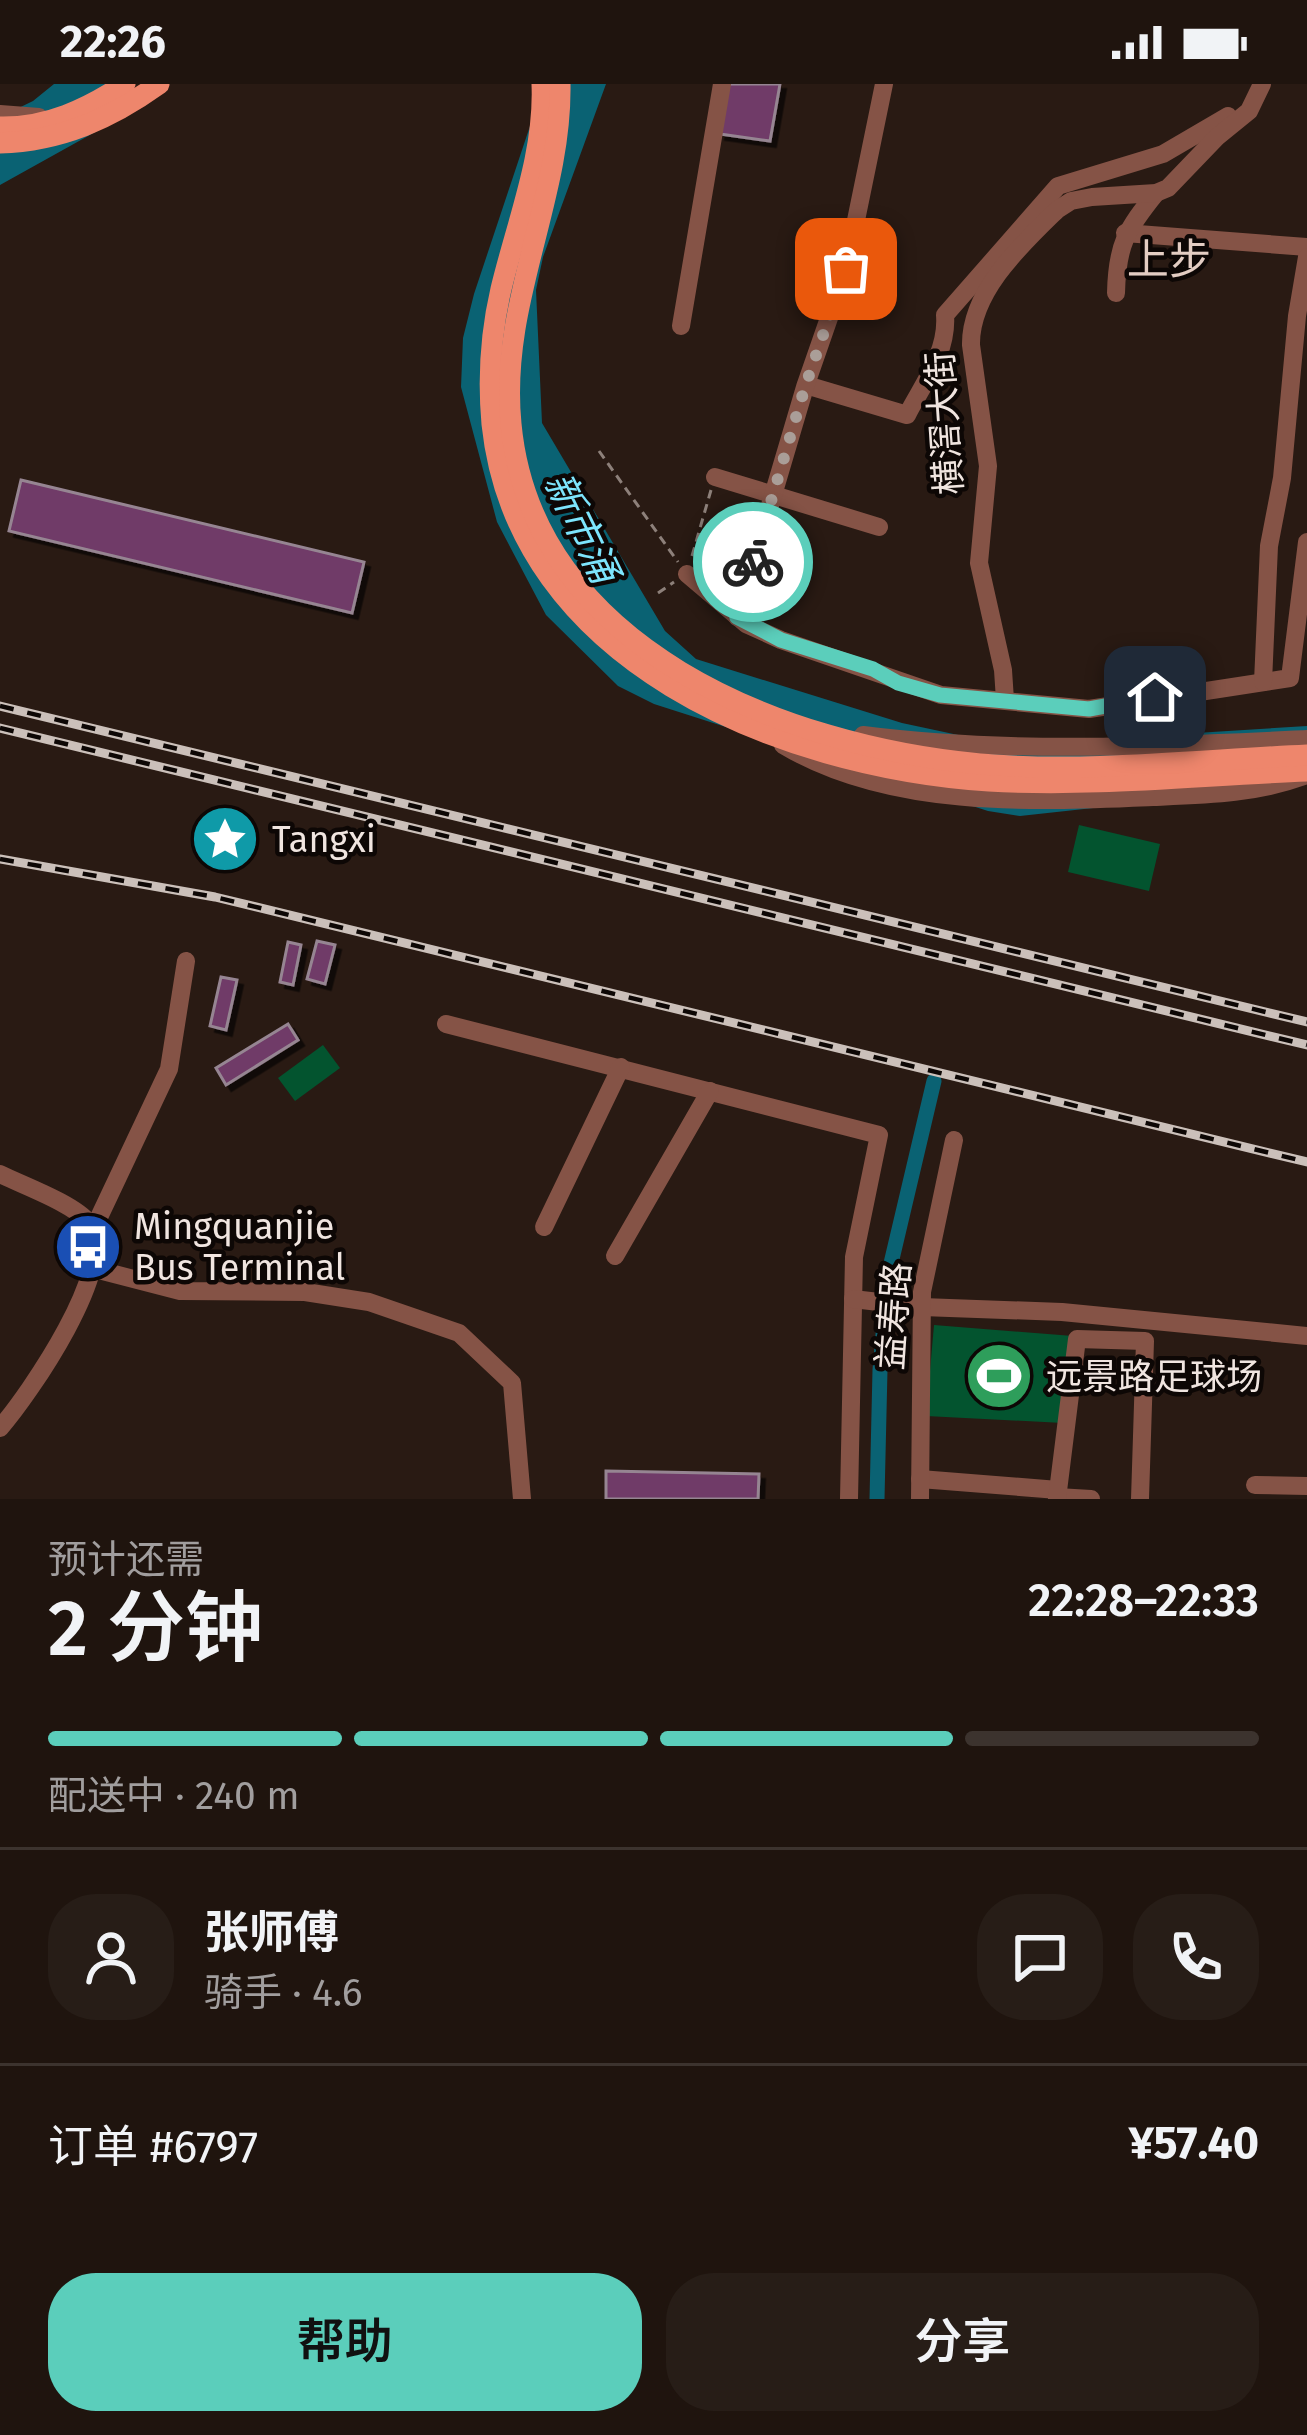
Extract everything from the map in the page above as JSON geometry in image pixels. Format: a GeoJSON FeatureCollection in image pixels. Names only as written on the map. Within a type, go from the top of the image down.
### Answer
{"type":"FeatureCollection","features":[{"type":"Feature","properties":{"kind":"main road"},"geometry":{"type":"LineString","coordinates":[[0,127],[61,118],[125,84]]}},
{"type":"Feature","properties":{"kind":"main road"},"geometry":{"type":"LineString","coordinates":[[0,142],[61,135],[108,117],[159,84]]}},
{"type":"Feature","properties":{"kind":"main road"},"geometry":{"type":"LineString","coordinates":[[542,84],[533,165],[500,294],[493,342],[492,424],[504,483],[525,539],[590,626],[683,694],[753,727],[838,756],[987,781],[1100,782],[1307,773]]}},
{"type":"Feature","properties":{"kind":"main road"},"geometry":{"type":"LineString","coordinates":[[560,84],[557,135],[517,300],[510,355],[514,450],[535,519],[576,586],[646,649],[718,693],[802,728],[889,750],[1007,765],[1307,755]]}},
{"type":"Feature","properties":{"kind":"street"},"geometry":{"type":"LineString","coordinates":[[681,326],[722,84]]}},
{"type":"Feature","properties":{"kind":"street"},"geometry":{"type":"LineString","coordinates":[[737,617],[846,269],[884,84]]}},
{"type":"Feature","properties":{"kind":"street"},"geometry":{"type":"LineString","coordinates":[[806,385],[907,415],[939,354],[945,315],[1058,187],[1163,154],[1259,89]]}},
{"type":"Feature","properties":{"kind":"street"},"geometry":{"type":"LineString","coordinates":[[1117,292],[1125,233],[1156,194],[1249,111],[1259,89]]}},
{"type":"Feature","properties":{"kind":"street"},"geometry":{"type":"LineString","coordinates":[[0,114],[61,118]]}},
{"type":"Feature","properties":{"kind":"street","name":"横滘大街"},"geometry":{"type":"LineString","coordinates":[[1005,700],[1003,670],[979,563],[988,466],[971,345],[974,314],[995,280],[1057,210],[1092,197],[1156,194]]}},
{"type":"Feature","properties":{"kind":"street"},"geometry":{"type":"LineString","coordinates":[[1125,233],[1307,247]]}},
{"type":"Feature","properties":{"kind":"street"},"geometry":{"type":"LineString","coordinates":[[1263,682],[1269,546],[1282,478],[1307,257]]}},
{"type":"Feature","properties":{"kind":"street"},"geometry":{"type":"LineString","coordinates":[[715,477],[880,526]]}},
{"type":"Feature","properties":{"kind":"street"},"geometry":{"type":"LineString","coordinates":[[687,574],[737,617],[781,640],[873,669],[898,683],[940,695],[1089,709],[1290,678],[1307,542]]}},
{"type":"Feature","properties":{"kind":"street"},"geometry":{"type":"LineString","coordinates":[[802,728],[949,745],[1044,749],[1307,739]]}},
{"type":"Feature","properties":{"kind":"street"},"geometry":{"type":"LineString","coordinates":[[0,1428],[56,1347],[91,1268],[93,1230],[169,1069],[186,961]]}},
{"type":"Feature","properties":{"kind":"street"},"geometry":{"type":"LineString","coordinates":[[446,1024],[879,1135],[854,1257],[850,1499]]}},
{"type":"Feature","properties":{"kind":"street"},"geometry":{"type":"LineString","coordinates":[[544,1227],[621,1067]]}},
{"type":"Feature","properties":{"kind":"street"},"geometry":{"type":"LineString","coordinates":[[615,1256],[710,1091]]}},
{"type":"Feature","properties":{"kind":"street","name":"益寿路"},"geometry":{"type":"LineString","coordinates":[[920,1489],[922,1306],[954,1140]]}},
{"type":"Feature","properties":{"kind":"street"},"geometry":{"type":"LineString","coordinates":[[0,1174],[72,1210],[93,1230]]}},
{"type":"Feature","properties":{"kind":"street"},"geometry":{"type":"LineString","coordinates":[[91,1268],[180,1291],[305,1292],[369,1302],[459,1333],[512,1383],[522,1499]]}},
{"type":"Feature","properties":{"kind":"street"},"geometry":{"type":"LineString","coordinates":[[853,1299],[1062,1312],[1307,1336]]}},
{"type":"Feature","properties":{"kind":"street"},"geometry":{"type":"LineString","coordinates":[[1057,1496],[1077,1339],[1145,1341],[1140,1499]]}},
{"type":"Feature","properties":{"kind":"street"},"geometry":{"type":"LineString","coordinates":[[1255,1485],[1307,1486]]}},
{"type":"Feature","properties":{"kind":"street"},"geometry":{"type":"LineString","coordinates":[[920,1489],[1091,1499]]}},
{"type":"Feature","properties":{"kind":"path"},"geometry":{"type":"LineString","coordinates":[[599,451],[687,574]]}},
{"type":"Feature","properties":{"kind":"path"},"geometry":{"type":"LineString","coordinates":[[658,593],[687,574],[715,477]]}},
{"type":"Feature","properties":{"kind":"green space"},"geometry":{"type":"Polygon","coordinates":[[[1079,825],[1160,844],[1149,891],[1068,872],[1079,825]]]}},
{"type":"Feature","properties":{"kind":"green space"},"geometry":{"type":"Polygon","coordinates":[[[323,1045],[340,1068],[295,1101],[278,1078],[323,1045]]]}},
{"type":"Feature","properties":{"kind":"green space","name":"远景路足球场"},"geometry":{"type":"Polygon","coordinates":[[[934,1325],[1073,1336],[1063,1423],[926,1416],[934,1325]]]}},
{"type":"Feature","properties":{"kind":"water"},"geometry":{"type":"Polygon","coordinates":[[[54,84],[110,84],[124,116],[0,185],[0,117],[54,84]]]}},
{"type":"Feature","properties":{"kind":"water","name":"新市涌"},"geometry":{"type":"Polygon","coordinates":[[[544,84],[606,84],[543,257],[536,290],[542,423],[665,631],[696,659],[902,723],[1005,745],[1307,726],[1307,780],[1020,816],[988,811],[654,704],[618,686],[546,615],[497,522],[461,387],[463,338],[474,294],[544,84]]]}},
{"type":"Feature","properties":{"kind":"building"},"geometry":{"type":"Polygon","coordinates":[[[728,84],[780,84],[770,141],[720,134],[728,84]]]}},
{"type":"Feature","properties":{"kind":"building"},"geometry":{"type":"Polygon","coordinates":[[[21,480],[364,562],[352,613],[9,531],[21,480]]]}},
{"type":"Feature","properties":{"kind":"building"},"geometry":{"type":"Polygon","coordinates":[[[317,941],[335,945],[325,984],[307,979],[317,941]]]}},
{"type":"Feature","properties":{"kind":"building"},"geometry":{"type":"Polygon","coordinates":[[[288,942],[301,945],[293,985],[280,982],[288,942]]]}},
{"type":"Feature","properties":{"kind":"building"},"geometry":{"type":"Polygon","coordinates":[[[221,977],[237,980],[226,1030],[210,1026],[221,977]]]}},
{"type":"Feature","properties":{"kind":"building"},"geometry":{"type":"Polygon","coordinates":[[[288,1024],[298,1040],[226,1085],[216,1068],[288,1024]]]}},
{"type":"Feature","properties":{"kind":"building"},"geometry":{"type":"Polygon","coordinates":[[[606,1471],[759,1474],[758,1499],[606,1499],[606,1471]]]}},
{"type":"Feature","properties":{"kind":"waterway"},"geometry":{"type":"LineString","coordinates":[[877,1499],[888,1276],[934,1081]]}},
{"type":"Feature","properties":{"kind":"railway"},"geometry":{"type":"LineString","coordinates":[[0,706],[1307,1022]]}},
{"type":"Feature","properties":{"kind":"railway"},"geometry":{"type":"LineString","coordinates":[[0,728],[1307,1045]]}},
{"type":"Feature","properties":{"kind":"railway"},"geometry":{"type":"LineString","coordinates":[[0,859],[215,897],[1307,1162]]}},
{"type":"Feature","properties":{"kind":"way so far"},"geometry":{"type":"LineString","coordinates":[[753,562],[846,269]]}},
{"type":"Feature","properties":{"kind":"place","name":"Tangxi"},"geometry":{"type":"Point","coordinates":[225,839]}},
{"type":"Feature","properties":{"kind":"place","name":"Mingquanjie Bus Terminal"},"geometry":{"type":"Point","coordinates":[88,1247]}},
{"type":"Feature","properties":{"kind":"place","name":"远景路足球场"},"geometry":{"type":"Point","coordinates":[999,1376]}},
{"type":"Feature","properties":{"kind":"district","name":"上步"},"geometry":{"type":"Point","coordinates":[1169,259]}},
{"type":"Feature","properties":{"kind":"route"},"geometry":{"type":"LineString","coordinates":[[753,562],[737,617],[781,640],[873,669],[898,683],[940,695],[1089,709],[1155,697]]}}]}
